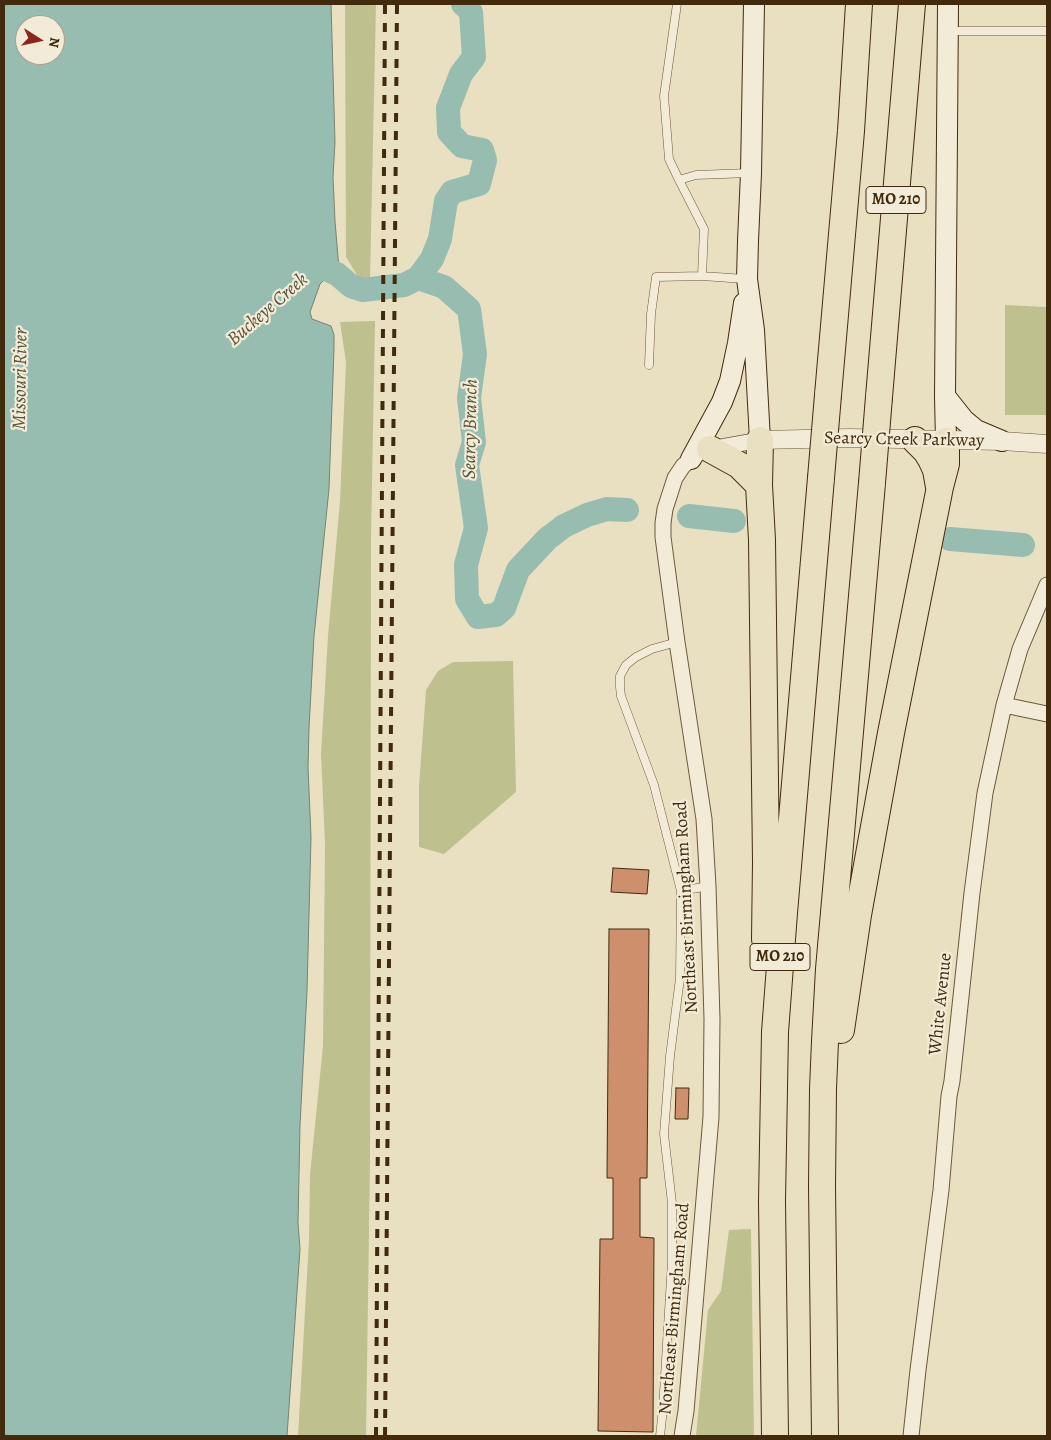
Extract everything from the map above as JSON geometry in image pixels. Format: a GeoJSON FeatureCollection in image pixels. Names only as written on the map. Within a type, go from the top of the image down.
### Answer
{"type":"FeatureCollection","features":[{"type":"Feature","properties":{"kind":"highway","name":"MO 210"},"geometry":{"type":"LineString","coordinates":[[775,1436],[772,1201],[775,1032],[859,4]]}},
{"type":"Feature","properties":{"kind":"highway","name":"MO 210"},"geometry":{"type":"LineString","coordinates":[[824,1436],[823,1089],[829,969],[912,4]]}},
{"type":"Feature","properties":{"kind":"highway"},"geometry":{"type":"LineString","coordinates":[[760,440],[759,485],[762,540],[766,862],[765,987],[775,1032]]}},
{"type":"Feature","properties":{"kind":"highway"},"geometry":{"type":"LineString","coordinates":[[915,440],[931,459],[940,487]]}},
{"type":"Feature","properties":{"kind":"highway"},"geometry":{"type":"LineString","coordinates":[[822,1210],[832,1147],[837,1061],[858,915],[893,724],[946,464],[946,441]]}},
{"type":"Feature","properties":{"kind":"highway"},"geometry":{"type":"LineString","coordinates":[[700,454],[739,465],[759,485]]}},
{"type":"Feature","properties":{"kind":"main road"},"geometry":{"type":"LineString","coordinates":[[754,4],[748,279],[754,330],[760,440]]}},
{"type":"Feature","properties":{"kind":"main road"},"geometry":{"type":"LineString","coordinates":[[946,441],[948,4]]}},
{"type":"Feature","properties":{"kind":"main road"},"geometry":{"type":"LineString","coordinates":[[700,454],[730,381],[748,279]]}},
{"type":"Feature","properties":{"kind":"main road"},"geometry":{"type":"LineString","coordinates":[[945,396],[964,420],[976,430],[1002,441]]}},
{"type":"Feature","properties":{"kind":"street","name":"Searcy Creek Parkway"},"geometry":{"type":"LineString","coordinates":[[760,440],[849,438],[1002,441],[1047,444]]}},
{"type":"Feature","properties":{"kind":"street"},"geometry":{"type":"LineString","coordinates":[[700,454],[760,440]]}},
{"type":"Feature","properties":{"kind":"street","name":"Northeast Birmingham Road"},"geometry":{"type":"LineString","coordinates":[[682,1436],[686,1411],[711,1117],[712,1019],[708,886],[702,810],[677,642],[663,537],[663,523],[665,509],[675,478],[683,466],[700,454]]}},
{"type":"Feature","properties":{"kind":"street","name":"White Avenue"},"geometry":{"type":"LineString","coordinates":[[911,1436],[941,1190],[949,1096],[985,793],[1004,705],[1020,649],[1047,585]]}},
{"type":"Feature","properties":{"kind":"street"},"geometry":{"type":"LineString","coordinates":[[1004,705],[1047,714]]}},
{"type":"Feature","properties":{"kind":"lane"},"geometry":{"type":"LineString","coordinates":[[677,4],[664,96],[668,159],[704,229],[702,276]]}},
{"type":"Feature","properties":{"kind":"lane"},"geometry":{"type":"LineString","coordinates":[[948,31],[1047,31]]}},
{"type":"Feature","properties":{"kind":"lane"},"geometry":{"type":"LineString","coordinates":[[679,180],[696,175],[751,173]]}},
{"type":"Feature","properties":{"kind":"lane"},"geometry":{"type":"LineString","coordinates":[[649,365],[651,314],[656,277],[702,276],[748,279]]}},
{"type":"Feature","properties":{"kind":"lane"},"geometry":{"type":"LineString","coordinates":[[660,1436],[672,1262],[672,1203],[664,1134],[670,1056],[680,978],[681,891],[654,785],[621,696],[620,676],[626,665],[636,657],[652,649],[677,642]]}},
{"type":"Feature","properties":{"kind":"lane"},"geometry":{"type":"LineString","coordinates":[[681,891],[708,886]]}},
{"type":"Feature","properties":{"kind":"green space"},"geometry":{"type":"Polygon","coordinates":[[[345,4],[376,4],[370,280],[360,280],[346,257],[345,4]]]}},
{"type":"Feature","properties":{"kind":"green space"},"geometry":{"type":"Polygon","coordinates":[[[1005,305],[1047,307],[1047,415],[1005,415],[1005,305]]]}},
{"type":"Feature","properties":{"kind":"green space"},"geometry":{"type":"Polygon","coordinates":[[[375,321],[371,540],[370,1160],[366,1436],[298,1436],[309,1240],[310,1175],[323,1046],[325,844],[321,754],[328,636],[340,501],[346,362],[340,322],[375,321]]]}},
{"type":"Feature","properties":{"kind":"green space"},"geometry":{"type":"Polygon","coordinates":[[[513,661],[516,792],[444,854],[419,847],[419,786],[426,690],[438,671],[453,662],[513,661]]]}},
{"type":"Feature","properties":{"kind":"green space"},"geometry":{"type":"Polygon","coordinates":[[[751,1229],[754,1436],[696,1436],[708,1310],[721,1291],[729,1230],[751,1229]]]}},
{"type":"Feature","properties":{"kind":"water","name":"Missouri River"},"geometry":{"type":"Polygon","coordinates":[[[4,4],[331,4],[335,142],[333,177],[339,269],[334,277],[326,278],[320,284],[310,312],[312,319],[331,326],[334,335],[334,349],[329,489],[314,636],[309,728],[308,767],[311,837],[307,991],[300,1125],[298,1223],[300,1249],[287,1436],[4,1436],[4,4]]]}},
{"type":"Feature","properties":{"kind":"building"},"geometry":{"type":"Polygon","coordinates":[[[613,868],[649,870],[647,894],[611,892],[613,868]]]}},
{"type":"Feature","properties":{"kind":"building"},"geometry":{"type":"Polygon","coordinates":[[[609,929],[649,929],[647,1178],[640,1178],[640,1237],[654,1238],[653,1432],[598,1431],[600,1239],[613,1239],[613,1178],[607,1178],[609,929]]]}},
{"type":"Feature","properties":{"kind":"building"},"geometry":{"type":"Polygon","coordinates":[[[676,1088],[689,1088],[688,1119],[675,1119],[676,1088]]]}},
{"type":"Feature","properties":{"kind":"waterway","name":"Buckeye Creek"},"geometry":{"type":"LineString","coordinates":[[308,275],[323,268],[337,274],[351,286],[363,290],[404,285],[418,278],[432,259],[440,239],[446,201],[452,192],[479,184],[485,160],[482,150],[462,146],[449,132],[448,108],[461,74],[474,57],[471,12],[463,4]]}},
{"type":"Feature","properties":{"kind":"waterway","name":"Searcy Branch"},"geometry":{"type":"LineString","coordinates":[[418,278],[444,287],[469,309],[475,354],[469,398],[474,442],[467,465],[476,528],[466,565],[467,599],[478,617],[496,615],[504,608],[518,570],[547,539],[564,526],[587,515],[607,509],[627,510]]}},
{"type":"Feature","properties":{"kind":"waterway","name":"Searcy Branch"},"geometry":{"type":"LineString","coordinates":[[689,516],[734,521]]}},
{"type":"Feature","properties":{"kind":"waterway","name":"Searcy Branch"},"geometry":{"type":"LineString","coordinates":[[950,539],[1023,545]]}},
{"type":"Feature","properties":{"kind":"railway"},"geometry":{"type":"LineString","coordinates":[[376,1436],[385,4]]}},
{"type":"Feature","properties":{"kind":"railway"},"geometry":{"type":"LineString","coordinates":[[385,1436],[397,4]]}}]}
